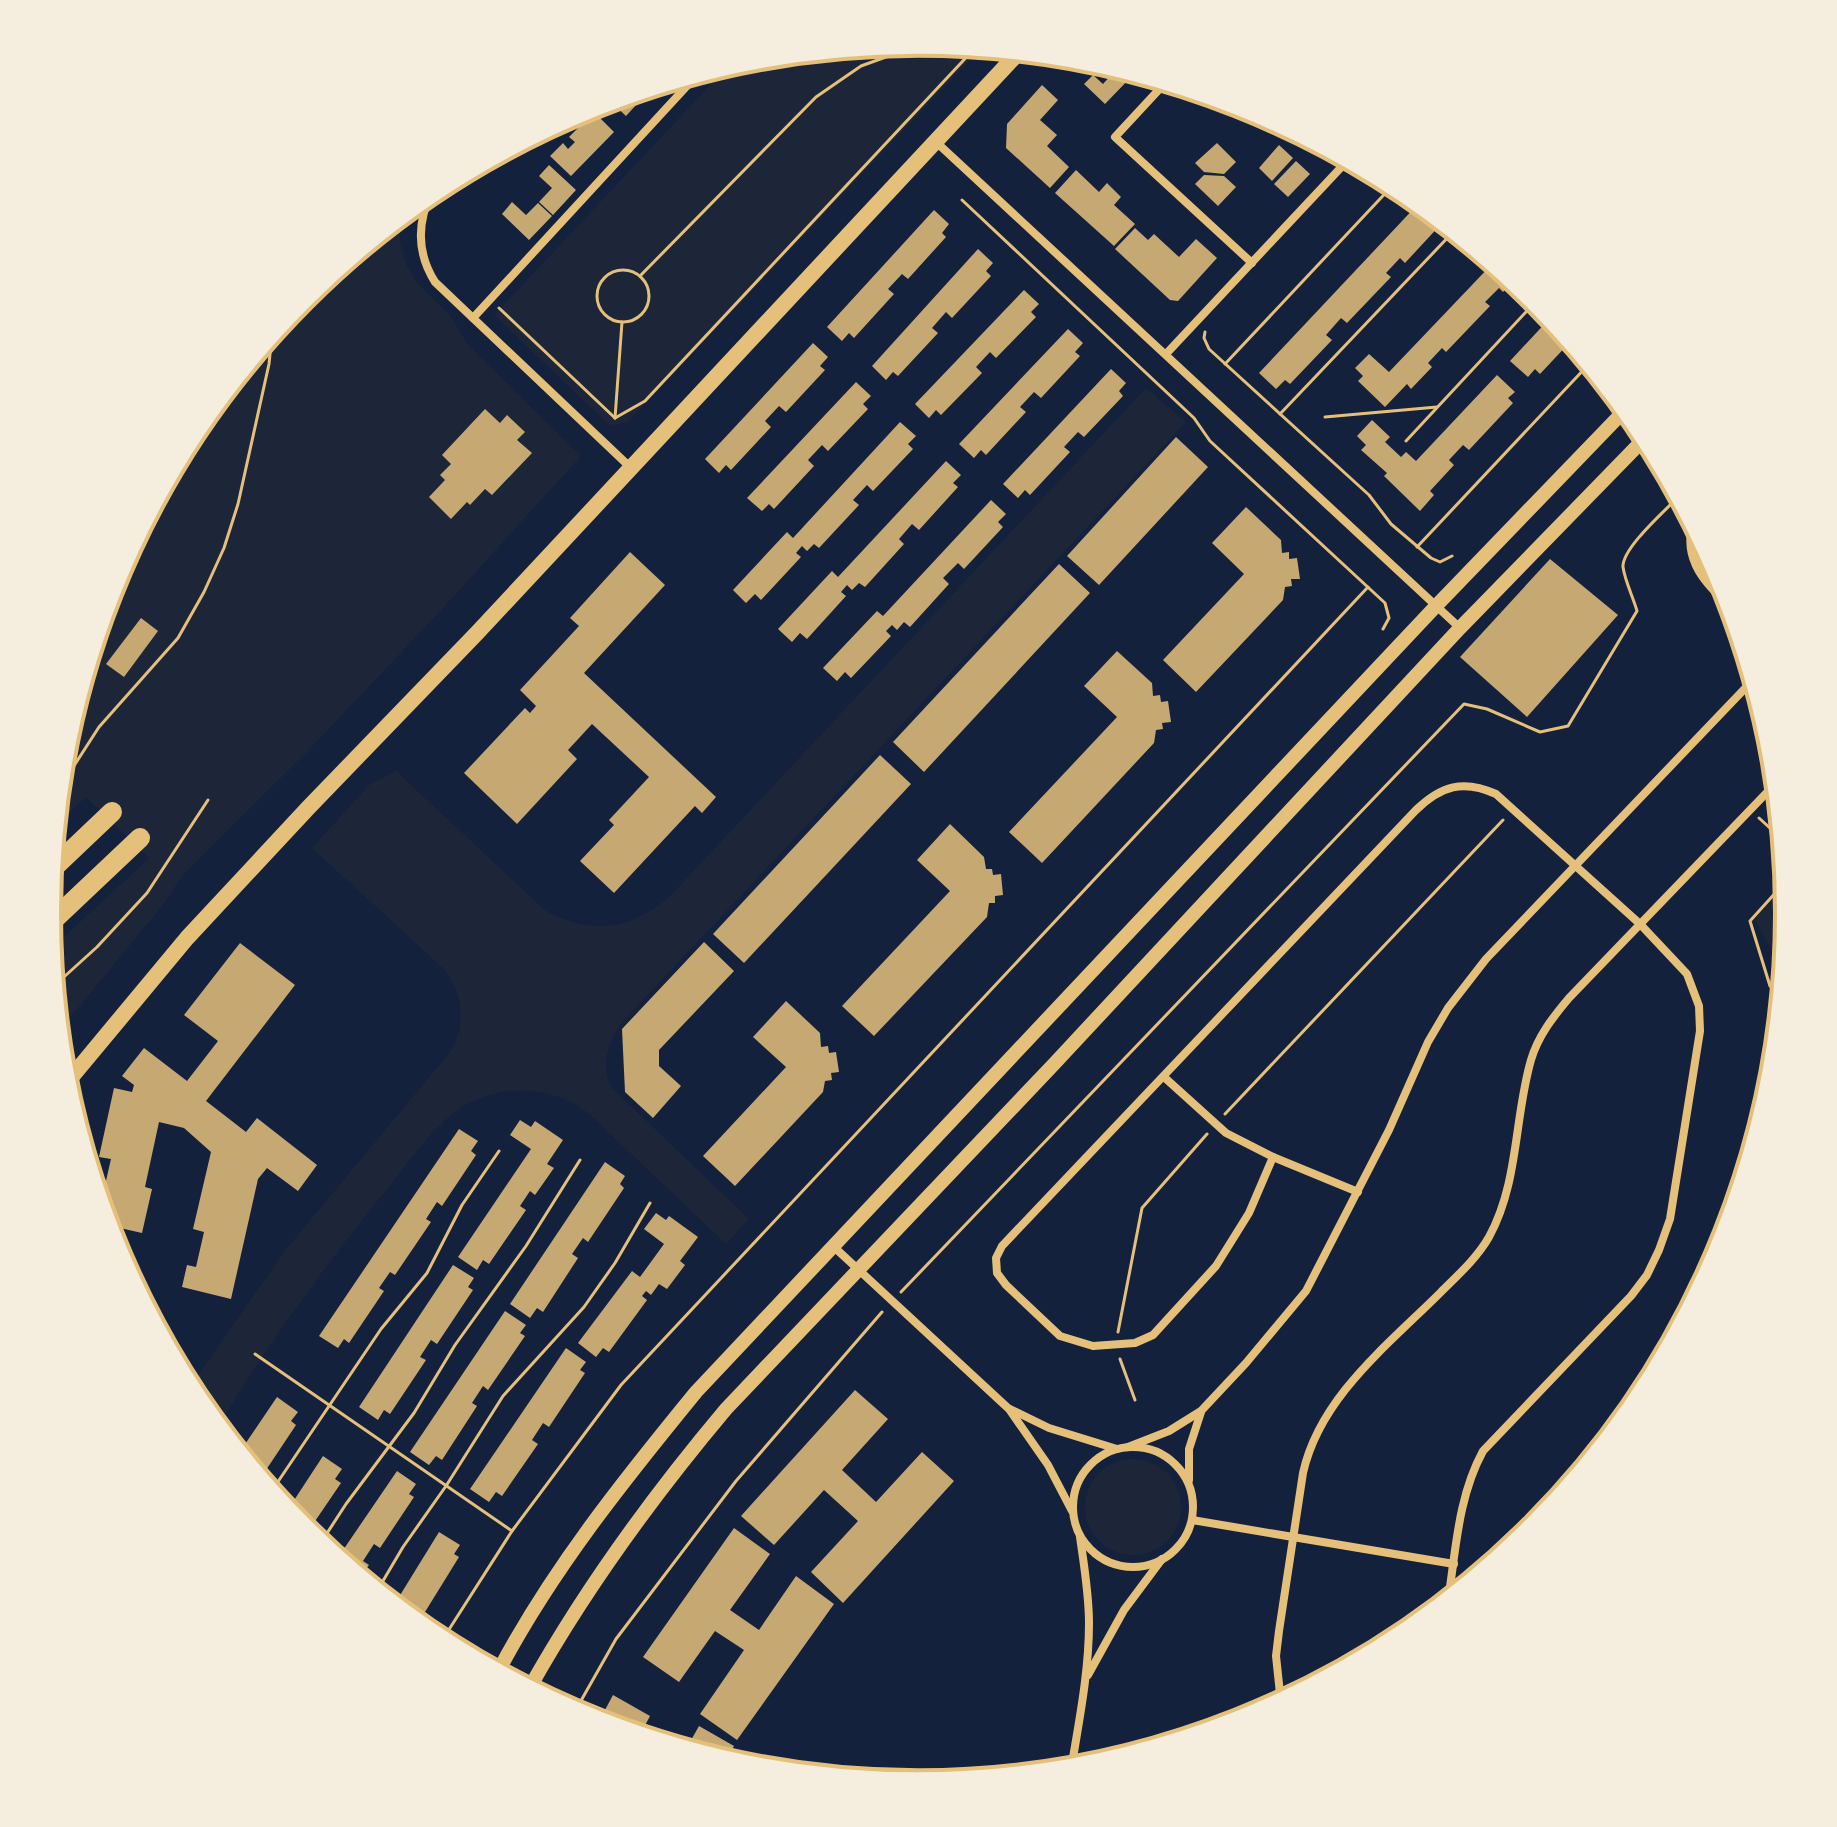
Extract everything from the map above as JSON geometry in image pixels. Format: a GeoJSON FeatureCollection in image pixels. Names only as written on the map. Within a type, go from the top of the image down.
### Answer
{"type":"FeatureCollection","features":[{"type":"Feature","properties":{"kind":"highway"},"geometry":{"type":"LineString","coordinates":[[63,859],[112,812]]}},
{"type":"Feature","properties":{"kind":"highway"},"geometry":{"type":"LineString","coordinates":[[61,913],[140,838]]}},
{"type":"Feature","properties":{"kind":"main road"},"geometry":{"type":"LineString","coordinates":[[74,1063],[155,964],[626,464],[819,267],[1010,61]]}},
{"type":"Feature","properties":{"kind":"main road"},"geometry":{"type":"LineString","coordinates":[[76,1072],[187,938],[626,464]]}},
{"type":"Feature","properties":{"kind":"street"},"geometry":{"type":"LineString","coordinates":[[473,318],[684,89]]}},
{"type":"Feature","properties":{"kind":"street"},"geometry":{"type":"LineString","coordinates":[[1158,91],[1115,137],[1252,263]]}},
{"type":"Feature","properties":{"kind":"street"},"geometry":{"type":"LineString","coordinates":[[934,140],[1460,628]]}},
{"type":"Feature","properties":{"kind":"street"},"geometry":{"type":"LineString","coordinates":[[1166,354],[1341,168]]}},
{"type":"Feature","properties":{"kind":"street"},"geometry":{"type":"LineString","coordinates":[[423,214],[420,232],[424,260],[435,282],[626,464]]}},
{"type":"Feature","properties":{"kind":"street"},"geometry":{"type":"LineString","coordinates":[[503,1663],[549,1588],[640,1462],[696,1392],[1436,606],[1618,418]]}},
{"type":"Feature","properties":{"kind":"street"},"geometry":{"type":"LineString","coordinates":[[534,1680],[599,1575],[683,1460],[726,1409],[1460,628],[1637,446]]}},
{"type":"Feature","properties":{"kind":"street"},"geometry":{"type":"LineString","coordinates":[[1690,539],[1691,556],[1700,574],[1711,586]]}},
{"type":"Feature","properties":{"kind":"street"},"geometry":{"type":"LineString","coordinates":[[1073,1513],[1081,1476],[1094,1461],[1169,1431],[1201,1411],[1255,1353],[1306,1291],[1358,1192],[1423,1052],[1448,1008],[1486,959],[1746,688]]}},
{"type":"Feature","properties":{"kind":"street"},"geometry":{"type":"LineString","coordinates":[[1273,1157],[1249,1213],[1216,1266],[1153,1335],[1135,1343],[1093,1346],[1060,1336],[997,1273],[996,1258],[1002,1246],[1430,796],[1447,789],[1479,787],[1496,794],[1640,924],[1687,974],[1699,1006],[1700,1031],[1670,1219],[1653,1262],[1631,1296],[1483,1451],[1463,1498],[1450,1586]]}},
{"type":"Feature","properties":{"kind":"street"},"geometry":{"type":"LineString","coordinates":[[1280,1691],[1276,1656],[1293,1537],[1308,1450],[1318,1428],[1332,1405],[1354,1380],[1471,1262],[1487,1239],[1501,1211],[1508,1187],[1531,1059],[1540,1039],[1569,998],[1767,792]]}},
{"type":"Feature","properties":{"kind":"street"},"geometry":{"type":"LineString","coordinates":[[1164,1077],[1215,1125],[1273,1157],[1358,1192]]}},
{"type":"Feature","properties":{"kind":"street"},"geometry":{"type":"LineString","coordinates":[[834,1247],[1009,1409],[1048,1465],[1073,1513],[1079,1532],[1089,1624],[1085,1680],[1073,1757]]}},
{"type":"Feature","properties":{"kind":"street"},"geometry":{"type":"LineString","coordinates":[[1009,1409],[1049,1428],[1123,1448],[1147,1448],[1165,1456],[1179,1468],[1189,1484]]}},
{"type":"Feature","properties":{"kind":"street"},"geometry":{"type":"LineString","coordinates":[[1085,1680],[1124,1610],[1163,1559],[1176,1549],[1186,1535],[1192,1520],[1193,1503],[1189,1484],[1189,1449],[1201,1411]]}},
{"type":"Feature","properties":{"kind":"street"},"geometry":{"type":"LineString","coordinates":[[1192,1520],[1454,1564]]}},
{"type":"Feature","properties":{"kind":"street"},"geometry":{"type":"LineString","coordinates":[[1079,1532],[1090,1549],[1106,1560],[1124,1566],[1144,1566],[1163,1559]]}},
{"type":"Feature","properties":{"kind":"path"},"geometry":{"type":"LineString","coordinates":[[640,276],[816,97],[861,66],[885,57]]}},
{"type":"Feature","properties":{"kind":"path"},"geometry":{"type":"LineString","coordinates":[[615,418],[645,401],[966,58]]}},
{"type":"Feature","properties":{"kind":"path"},"geometry":{"type":"LineString","coordinates":[[1225,364],[1384,194]]}},
{"type":"Feature","properties":{"kind":"path"},"geometry":{"type":"LineString","coordinates":[[962,200],[1194,418],[1210,441],[1385,603],[1390,612],[1383,629]]}},
{"type":"Feature","properties":{"kind":"path"},"geometry":{"type":"LineString","coordinates":[[1280,414],[1447,238]]}},
{"type":"Feature","properties":{"kind":"path"},"geometry":{"type":"LineString","coordinates":[[633,271],[640,276],[649,289],[648,306],[637,318],[622,322],[613,320],[601,310],[599,286],[609,273],[633,271]]}},
{"type":"Feature","properties":{"kind":"path"},"geometry":{"type":"LineString","coordinates":[[499,308],[615,418]]}},
{"type":"Feature","properties":{"kind":"path"},"geometry":{"type":"LineString","coordinates":[[1406,441],[1528,310]]}},
{"type":"Feature","properties":{"kind":"path"},"geometry":{"type":"LineString","coordinates":[[615,418],[622,322]]}},
{"type":"Feature","properties":{"kind":"path"},"geometry":{"type":"LineString","coordinates":[[1208,326],[1205,344],[1369,495],[1391,524],[1436,561],[1452,556]]}},
{"type":"Feature","properties":{"kind":"path"},"geometry":{"type":"LineString","coordinates":[[74,766],[99,727],[178,638],[204,592],[224,548],[238,504],[270,353]]}},
{"type":"Feature","properties":{"kind":"path"},"geometry":{"type":"LineString","coordinates":[[1417,547],[1582,371]]}},
{"type":"Feature","properties":{"kind":"path"},"geometry":{"type":"LineString","coordinates":[[1325,417],[1437,407]]}},
{"type":"Feature","properties":{"kind":"path"},"geometry":{"type":"LineString","coordinates":[[580,1702],[616,1639],[736,1481],[892,1301],[1464,704],[1487,709],[1540,732],[1568,726],[1637,611],[1625,574],[1624,559],[1671,504]]}},
{"type":"Feature","properties":{"kind":"path"},"geometry":{"type":"LineString","coordinates":[[449,1630],[512,1531],[593,1421],[650,1354],[1368,587]]}},
{"type":"Feature","properties":{"kind":"path"},"geometry":{"type":"LineString","coordinates":[[64,977],[97,947],[147,893],[208,800]]}},
{"type":"Feature","properties":{"kind":"path"},"geometry":{"type":"LineString","coordinates":[[1135,1400],[1116,1346],[1142,1208],[1215,1125],[1513,809]]}},
{"type":"Feature","properties":{"kind":"path"},"geometry":{"type":"LineString","coordinates":[[1750,810],[1772,830]]}},
{"type":"Feature","properties":{"kind":"path"},"geometry":{"type":"LineString","coordinates":[[1772,988],[1750,921],[1775,893]]}},
{"type":"Feature","properties":{"kind":"path"},"geometry":{"type":"LineString","coordinates":[[277,1483],[381,1329],[427,1273],[462,1205],[499,1151]]}},
{"type":"Feature","properties":{"kind":"path"},"geometry":{"type":"LineString","coordinates":[[327,1534],[424,1397],[455,1345],[530,1239],[580,1160]]}},
{"type":"Feature","properties":{"kind":"path"},"geometry":{"type":"LineString","coordinates":[[382,1582],[510,1387],[597,1289],[650,1203]]}},
{"type":"Feature","properties":{"kind":"path"},"geometry":{"type":"LineString","coordinates":[[255,1354],[512,1531]]}},
{"type":"Feature","properties":{"kind":"shaded area"},"geometry":{"type":"Polygon","coordinates":[[[862,58],[972,58],[628,422],[610,426],[494,315],[714,81],[807,63],[862,58]]]}},
{"type":"Feature","properties":{"kind":"shaded area"},"geometry":{"type":"Polygon","coordinates":[[[400,230],[406,264],[417,283],[451,316],[468,345],[581,456],[308,751],[183,875],[162,906],[68,1021],[62,939],[149,858],[86,797],[67,815],[77,746],[107,638],[149,534],[176,485],[238,391],[274,348],[312,307],[400,230]]]}},
{"type":"Feature","properties":{"kind":"shaded area"},"geometry":{"type":"Polygon","coordinates":[[[1146,388],[1186,422],[623,1021],[614,1037],[606,1062],[612,1088],[749,1219],[726,1244],[588,1113],[574,1104],[543,1092],[526,1090],[477,1099],[452,1114],[433,1132],[369,1212],[279,1332],[225,1417],[197,1376],[287,1248],[450,1052],[461,1020],[459,999],[444,969],[312,848],[369,785],[396,771],[546,911],[563,919],[595,926],[626,922],[641,916],[670,896],[1146,388]]]}},
{"type":"Feature","properties":{"kind":"shaded area"},"geometry":{"type":"Polygon","coordinates":[[[1775,896],[1775,955],[1755,921],[1775,896]]]}},
{"type":"Feature","properties":{"kind":"shaded area"},"geometry":{"type":"Polygon","coordinates":[[[1133,1459],[1151,1463],[1167,1473],[1177,1489],[1181,1507],[1177,1525],[1167,1541],[1151,1551],[1133,1555],[1115,1551],[1099,1541],[1089,1525],[1085,1507],[1089,1489],[1099,1473],[1115,1463],[1133,1459]]]}},
{"type":"Feature","properties":{"kind":"building"},"geometry":{"type":"Polygon","coordinates":[[[1093,75],[1103,84],[1109,78],[1126,82],[1105,104],[1084,84],[1093,75]]]}},
{"type":"Feature","properties":{"kind":"building"},"geometry":{"type":"Polygon","coordinates":[[[1042,85],[1058,100],[1040,120],[1057,135],[1047,146],[1069,167],[1050,188],[1006,148],[1007,124],[1042,85]]]}},
{"type":"Feature","properties":{"kind":"building"},"geometry":{"type":"Polygon","coordinates":[[[637,104],[626,116],[620,110],[637,104]]]}},
{"type":"Feature","properties":{"kind":"building"},"geometry":{"type":"Polygon","coordinates":[[[600,118],[614,132],[571,176],[550,156],[563,143],[568,149],[575,142],[569,137],[581,125],[600,118]]]}},
{"type":"Feature","properties":{"kind":"building"},"geometry":{"type":"Polygon","coordinates":[[[1217,143],[1236,162],[1224,174],[1204,172],[1195,163],[1217,143]]]}},
{"type":"Feature","properties":{"kind":"building"},"geometry":{"type":"Polygon","coordinates":[[[1279,145],[1293,158],[1272,181],[1259,168],[1279,145]]]}},
{"type":"Feature","properties":{"kind":"building"},"geometry":{"type":"Polygon","coordinates":[[[1296,161],[1310,174],[1288,197],[1274,184],[1296,161]]]}},
{"type":"Feature","properties":{"kind":"building"},"geometry":{"type":"Polygon","coordinates":[[[549,165],[576,190],[553,215],[539,202],[552,188],[539,176],[549,165]]]}},
{"type":"Feature","properties":{"kind":"building"},"geometry":{"type":"Polygon","coordinates":[[[1076,170],[1099,192],[1107,183],[1121,197],[1114,205],[1135,224],[1114,246],[1055,193],[1076,170]]]}},
{"type":"Feature","properties":{"kind":"building"},"geometry":{"type":"Polygon","coordinates":[[[1204,175],[1224,176],[1236,187],[1218,206],[1195,184],[1204,175]]]}},
{"type":"Feature","properties":{"kind":"building"},"geometry":{"type":"Polygon","coordinates":[[[512,202],[526,215],[538,203],[552,216],[529,240],[502,214],[512,202]]]}},
{"type":"Feature","properties":{"kind":"building"},"geometry":{"type":"Polygon","coordinates":[[[934,210],[949,224],[942,233],[946,237],[908,279],[902,274],[888,289],[894,294],[854,338],[849,333],[842,341],[827,327],[934,210]]]}},
{"type":"Feature","properties":{"kind":"building"},"geometry":{"type":"Polygon","coordinates":[[[1411,212],[1436,230],[1405,263],[1400,258],[1386,273],[1391,277],[1347,323],[1341,318],[1326,335],[1332,340],[1290,384],[1285,380],[1276,389],[1259,373],[1411,212]]]}},
{"type":"Feature","properties":{"kind":"building"},"geometry":{"type":"Polygon","coordinates":[[[1135,228],[1148,240],[1154,234],[1179,257],[1196,239],[1217,258],[1178,301],[1170,300],[1115,249],[1135,228]]]}},
{"type":"Feature","properties":{"kind":"building"},"geometry":{"type":"Polygon","coordinates":[[[978,249],[993,263],[986,271],[991,276],[952,318],[946,312],[932,328],[938,333],[898,376],[893,372],[886,380],[872,366],[978,249]]]}},
{"type":"Feature","properties":{"kind":"building"},"geometry":{"type":"Polygon","coordinates":[[[1486,271],[1506,289],[1503,292],[1499,288],[1485,302],[1490,306],[1446,352],[1442,348],[1428,363],[1432,367],[1411,389],[1407,384],[1385,407],[1358,381],[1363,376],[1355,368],[1369,354],[1389,372],[1486,271]]]}},
{"type":"Feature","properties":{"kind":"building"},"geometry":{"type":"Polygon","coordinates":[[[1024,290],[1039,304],[1031,312],[1036,317],[996,358],[990,352],[976,367],[982,373],[941,415],[936,410],[929,418],[915,404],[1024,290]]]}},
{"type":"Feature","properties":{"kind":"building"},"geometry":{"type":"Polygon","coordinates":[[[1543,326],[1564,349],[1540,374],[1535,369],[1528,377],[1510,361],[1543,326]]]}},
{"type":"Feature","properties":{"kind":"building"},"geometry":{"type":"Polygon","coordinates":[[[1068,329],[1083,343],[1075,352],[1080,356],[1041,398],[1034,392],[1020,407],[1026,412],[986,455],[981,450],[974,458],[959,444],[1068,329]]]}},
{"type":"Feature","properties":{"kind":"building"},"geometry":{"type":"Polygon","coordinates":[[[813,343],[828,357],[820,366],[825,370],[786,412],[779,406],[765,421],[771,427],[731,470],[726,465],[719,473],[705,459],[813,343]]]}},
{"type":"Feature","properties":{"kind":"building"},"geometry":{"type":"Polygon","coordinates":[[[1111,369],[1126,383],[1119,391],[1123,396],[1084,437],[1078,432],[1064,447],[1070,452],[1030,495],[1025,490],[1018,498],[1003,484],[1111,369]]]}},
{"type":"Feature","properties":{"kind":"building"},"geometry":{"type":"Polygon","coordinates":[[[1497,375],[1515,392],[1508,398],[1513,403],[1469,450],[1463,445],[1449,460],[1454,465],[1430,491],[1434,495],[1420,511],[1384,476],[1387,473],[1361,450],[1366,445],[1357,436],[1372,420],[1390,437],[1385,442],[1401,457],[1406,452],[1416,461],[1497,375]]]}},
{"type":"Feature","properties":{"kind":"building"},"geometry":{"type":"Polygon","coordinates":[[[856,382],[871,396],[863,404],[868,409],[828,451],[822,445],[808,460],[814,466],[774,509],[769,504],[762,511],[747,498],[856,382]]]}},
{"type":"Feature","properties":{"kind":"building"},"geometry":{"type":"Polygon","coordinates":[[[485,409],[500,423],[507,415],[525,432],[517,440],[532,453],[492,495],[485,489],[451,519],[429,497],[445,480],[440,475],[451,464],[442,455],[485,409]]]}},
{"type":"Feature","properties":{"kind":"building"},"geometry":{"type":"Polygon","coordinates":[[[900,422],[916,436],[908,444],[913,449],[873,491],[867,485],[853,500],[859,505],[819,548],[814,544],[807,551],[802,546],[796,553],[801,557],[761,600],[755,594],[746,603],[733,590],[787,532],[793,538],[900,422]]]}},
{"type":"Feature","properties":{"kind":"building"},"geometry":{"type":"Polygon","coordinates":[[[1176,437],[1208,467],[1099,585],[1067,556],[1176,437]]]}},
{"type":"Feature","properties":{"kind":"building"},"geometry":{"type":"Polygon","coordinates":[[[946,461],[961,475],[953,483],[958,487],[919,530],[912,524],[899,539],[904,544],[865,587],[859,583],[852,590],[847,585],[841,592],[846,596],[807,639],[800,633],[792,642],[778,629],[832,571],[838,577],[946,461]]]}},
{"type":"Feature","properties":{"kind":"building"},"geometry":{"type":"Polygon","coordinates":[[[991,500],[1006,514],[998,522],[1003,527],[964,569],[958,563],[943,578],[949,584],[910,627],[904,622],[897,630],[892,625],[886,631],[891,636],[851,678],[845,672],[837,681],[823,668],[877,611],[883,616],[991,500]]]}},
{"type":"Feature","properties":{"kind":"building"},"geometry":{"type":"Polygon","coordinates":[[[1246,507],[1281,540],[1282,553],[1289,552],[1289,559],[1297,558],[1300,579],[1291,579],[1292,586],[1285,587],[1283,600],[1196,692],[1163,660],[1244,574],[1212,543],[1246,507]]]}},
{"type":"Feature","properties":{"kind":"building"},"geometry":{"type":"Polygon","coordinates":[[[630,552],[665,585],[584,673],[716,797],[702,813],[695,806],[614,893],[580,861],[614,825],[609,820],[649,777],[592,724],[568,750],[577,759],[517,824],[464,773],[525,708],[530,713],[536,706],[520,690],[579,626],[570,618],[630,552]]]}},
{"type":"Feature","properties":{"kind":"building"},"geometry":{"type":"Polygon","coordinates":[[[1550,559],[1618,615],[1527,717],[1460,657],[1550,559]]]}},
{"type":"Feature","properties":{"kind":"building"},"geometry":{"type":"Polygon","coordinates":[[[1059,564],[1090,593],[924,772],[893,742],[1059,564]]]}},
{"type":"Feature","properties":{"kind":"building"},"geometry":{"type":"Polygon","coordinates":[[[141,618],[158,631],[124,677],[106,664],[141,618]]]}},
{"type":"Feature","properties":{"kind":"building"},"geometry":{"type":"Polygon","coordinates":[[[1117,651],[1152,683],[1153,696],[1160,695],[1161,702],[1168,701],[1171,722],[1162,723],[1163,729],[1156,730],[1154,743],[1042,863],[1009,832],[1117,717],[1084,686],[1117,651]]]}},
{"type":"Feature","properties":{"kind":"building"},"geometry":{"type":"Polygon","coordinates":[[[880,755],[911,784],[744,963],[713,934],[880,755]]]}},
{"type":"Feature","properties":{"kind":"building"},"geometry":{"type":"Polygon","coordinates":[[[950,824],[984,857],[986,869],[992,869],[993,875],[1001,874],[1003,895],[995,896],[995,903],[989,903],[987,917],[874,1036],[842,1006],[950,891],[917,860],[950,824]]]}},
{"type":"Feature","properties":{"kind":"building"},"geometry":{"type":"Polygon","coordinates":[[[704,942],[734,971],[659,1050],[659,1066],[681,1086],[653,1118],[625,1092],[622,1029],[704,942]]]}},
{"type":"Feature","properties":{"kind":"building"},"geometry":{"type":"Polygon","coordinates":[[[240,943],[295,985],[206,1101],[246,1132],[257,1118],[317,1165],[298,1191],[267,1168],[258,1179],[231,1299],[182,1287],[187,1265],[196,1267],[204,1232],[193,1229],[211,1152],[184,1128],[159,1122],[145,1187],[152,1189],[142,1233],[121,1228],[105,1184],[111,1159],[99,1157],[114,1088],[132,1092],[134,1085],[122,1076],[144,1048],[187,1081],[218,1041],[184,1015],[240,943]]]}},
{"type":"Feature","properties":{"kind":"building"},"geometry":{"type":"Polygon","coordinates":[[[786,1001],[820,1033],[821,1047],[828,1046],[829,1053],[836,1052],[839,1072],[831,1073],[832,1080],[825,1081],[823,1092],[735,1186],[703,1156],[786,1067],[753,1037],[786,1001]]]}},
{"type":"Feature","properties":{"kind":"building"},"geometry":{"type":"Polygon","coordinates":[[[520,1120],[531,1127],[535,1121],[563,1140],[547,1164],[554,1168],[535,1195],[530,1191],[520,1206],[526,1210],[489,1264],[483,1260],[477,1270],[458,1257],[531,1149],[510,1135],[520,1120]]]}},
{"type":"Feature","properties":{"kind":"building"},"geometry":{"type":"Polygon","coordinates":[[[459,1129],[478,1141],[471,1151],[476,1155],[442,1206],[437,1202],[426,1219],[431,1222],[395,1275],[390,1272],[379,1288],[384,1291],[349,1343],[344,1339],[338,1348],[319,1336],[459,1129]]]}},
{"type":"Feature","properties":{"kind":"building"},"geometry":{"type":"Polygon","coordinates":[[[605,1162],[625,1176],[620,1184],[624,1188],[588,1242],[583,1238],[572,1254],[578,1258],[543,1312],[537,1308],[530,1318],[510,1304],[605,1162]]]}},
{"type":"Feature","properties":{"kind":"building"},"geometry":{"type":"Polygon","coordinates":[[[656,1213],[666,1220],[669,1216],[698,1237],[680,1261],[685,1265],[667,1289],[659,1284],[651,1295],[646,1291],[642,1296],[647,1300],[609,1352],[603,1348],[596,1357],[578,1343],[632,1271],[640,1277],[664,1244],[644,1229],[656,1213]]]}},
{"type":"Feature","properties":{"kind":"building"},"geometry":{"type":"Polygon","coordinates":[[[453,1265],[474,1278],[468,1287],[473,1290],[437,1344],[431,1340],[420,1357],[426,1360],[390,1414],[384,1410],[378,1420],[359,1407],[453,1265]]]}},
{"type":"Feature","properties":{"kind":"building"},"geometry":{"type":"Polygon","coordinates":[[[505,1311],[526,1325],[520,1333],[525,1336],[488,1390],[483,1386],[472,1403],[477,1406],[442,1460],[436,1456],[429,1465],[410,1452],[505,1311]]]}},
{"type":"Feature","properties":{"kind":"building"},"geometry":{"type":"Polygon","coordinates":[[[566,1348],[586,1362],[580,1370],[585,1373],[549,1427],[543,1423],[532,1440],[538,1444],[502,1496],[496,1492],[489,1502],[470,1489],[566,1348]]]}},
{"type":"Feature","properties":{"kind":"building"},"geometry":{"type":"Polygon","coordinates":[[[855,1390],[888,1419],[842,1470],[876,1502],[922,1452],[954,1481],[843,1603],[811,1572],[858,1521],[824,1490],[774,1545],[741,1516],[855,1390]]]}},
{"type":"Feature","properties":{"kind":"building"},"geometry":{"type":"Polygon","coordinates":[[[277,1397],[298,1412],[291,1421],[296,1425],[266,1470],[245,1444],[277,1397]]]}},
{"type":"Feature","properties":{"kind":"building"},"geometry":{"type":"Polygon","coordinates":[[[323,1456],[342,1469],[335,1479],[341,1483],[314,1522],[294,1500],[323,1456]]]}},
{"type":"Feature","properties":{"kind":"building"},"geometry":{"type":"Polygon","coordinates":[[[397,1471],[416,1484],[409,1494],[414,1497],[380,1548],[374,1544],[363,1561],[369,1565],[366,1569],[344,1549],[397,1471]]]}},
{"type":"Feature","properties":{"kind":"building"},"geometry":{"type":"Polygon","coordinates":[[[734,1528],[770,1554],[730,1610],[759,1630],[796,1576],[834,1604],[737,1740],[700,1714],[744,1650],[715,1631],[679,1682],[643,1657],[734,1528]]]}},
{"type":"Feature","properties":{"kind":"building"},"geometry":{"type":"Polygon","coordinates":[[[439,1532],[460,1545],[454,1554],[459,1557],[425,1612],[399,1596],[439,1532]]]}},
{"type":"Feature","properties":{"kind":"building"},"geometry":{"type":"Polygon","coordinates":[[[613,1695],[650,1716],[645,1726],[604,1711],[613,1695]]]}},
{"type":"Feature","properties":{"kind":"building"},"geometry":{"type":"Polygon","coordinates":[[[699,1726],[734,1746],[732,1750],[691,1740],[699,1726]]]}}]}
